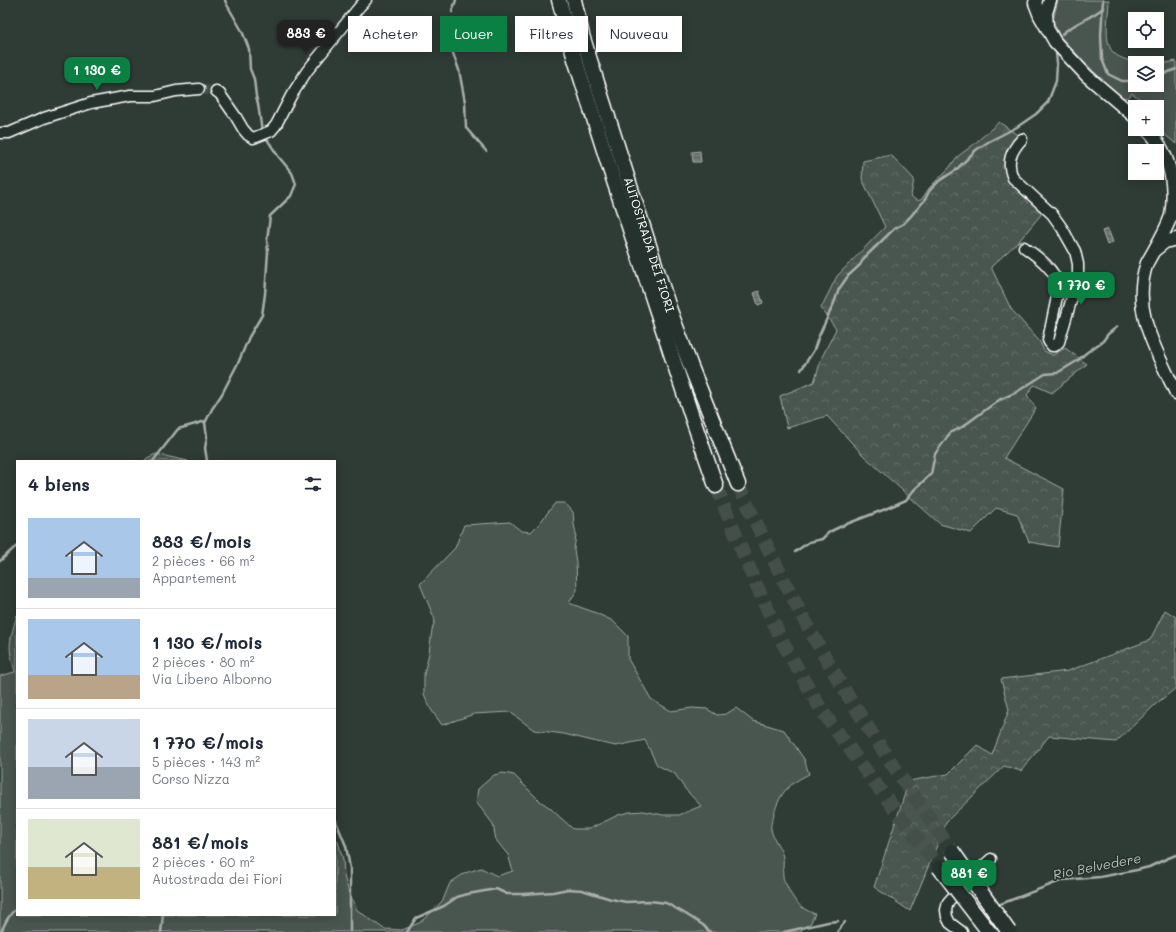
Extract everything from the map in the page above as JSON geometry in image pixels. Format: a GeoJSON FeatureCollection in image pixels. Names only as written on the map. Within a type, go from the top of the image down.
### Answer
{"type":"FeatureCollection","features":[{"type":"Feature","properties":{"kind":"highway","name":"AUTOSTRADA DEI FIORI"},"geometry":{"type":"LineString","coordinates":[[559,0],[574,56],[616,164],[694,375],[738,484]]}},
{"type":"Feature","properties":{"kind":"highway","name":"AUTOSTRADA DEI FIORI"},"geometry":{"type":"LineString","coordinates":[[574,0],[616,164],[692,417],[716,486]]}},
{"type":"Feature","properties":{"kind":"highway"},"geometry":{"type":"LineString","coordinates":[[952,851],[1009,932]]}},
{"type":"Feature","properties":{"kind":"highway"},"geometry":{"type":"LineString","coordinates":[[938,867],[989,932]]}},
{"type":"Feature","properties":{"kind":"main road"},"geometry":{"type":"LineString","coordinates":[[1047,28],[1046,13],[1049,0],[1042,2],[1037,0],[1035,3],[1040,16],[1055,42],[1086,76],[1128,111]]}},
{"type":"Feature","properties":{"kind":"main road"},"geometry":{"type":"LineString","coordinates":[[1153,136],[1161,145],[1173,166],[1176,188],[1172,222],[1176,227]]}},
{"type":"Feature","properties":{"kind":"main road"},"geometry":{"type":"LineString","coordinates":[[1174,213],[1147,263],[1142,278],[1141,295],[1142,311],[1151,338],[1176,393]]}},
{"type":"Feature","properties":{"kind":"main road"},"geometry":{"type":"LineString","coordinates":[[1152,253],[1165,242],[1176,239]]}},
{"type":"Feature","properties":{"kind":"street"},"geometry":{"type":"LineString","coordinates":[[216,91],[220,94],[248,135],[253,138],[271,131],[276,125],[291,96],[307,71],[354,12],[366,0]]}},
{"type":"Feature","properties":{"kind":"street"},"geometry":{"type":"LineString","coordinates":[[0,133],[9,133],[44,118],[91,103],[130,96],[155,96],[176,91],[199,89]]}},
{"type":"Feature","properties":{"kind":"street"},"geometry":{"type":"LineString","coordinates":[[1022,139],[1014,147],[1011,156],[1010,170],[1013,178],[1052,214],[1075,251],[1078,264],[1076,284],[1059,342],[1055,346],[1050,345],[1048,340],[1059,287],[1057,279],[1050,269],[1024,247]]}},
{"type":"Feature","properties":{"kind":"street"},"geometry":{"type":"LineString","coordinates":[[962,932],[950,922],[947,917],[946,910],[948,902],[965,883],[991,859]]}},
{"type":"Feature","properties":{"kind":"green space"},"geometry":{"type":"Polygon","coordinates":[[[1058,0],[1109,0],[1107,36],[1111,49],[1115,54],[1128,60],[1128,92],[1164,92],[1164,64],[1176,61],[1176,144],[1164,134],[1164,100],[1141,100],[1132,93],[1128,98],[1121,97],[1066,43],[1059,35],[1053,20],[1058,0]]]}},
{"type":"Feature","properties":{"kind":"green space"},"geometry":{"type":"Polygon","coordinates":[[[999,122],[1020,137],[1010,163],[1017,181],[1044,211],[1019,241],[991,267],[1011,309],[1040,342],[1044,351],[1053,355],[1065,348],[1087,364],[1052,393],[1034,385],[1027,395],[1036,408],[1004,458],[1064,489],[1058,547],[1029,542],[1017,514],[996,508],[971,533],[940,524],[864,456],[827,416],[787,428],[780,396],[814,382],[822,357],[836,329],[821,308],[837,276],[885,227],[862,179],[863,161],[891,155],[914,179],[911,196],[916,200],[921,200],[930,187],[949,168],[957,157],[999,122]]]}},
{"type":"Feature","properties":{"kind":"green space"},"geometry":{"type":"Polygon","coordinates":[[[156,454],[183,460],[145,460],[156,454]]]}},
{"type":"Feature","properties":{"kind":"green space"},"geometry":{"type":"Polygon","coordinates":[[[555,503],[565,503],[573,512],[576,534],[574,550],[577,590],[569,603],[613,621],[628,636],[628,659],[651,699],[671,711],[692,708],[707,709],[717,715],[726,714],[736,708],[753,721],[784,730],[804,759],[809,774],[796,781],[782,794],[776,806],[771,827],[773,837],[782,853],[783,877],[789,890],[797,903],[809,912],[815,914],[810,924],[801,928],[802,932],[0,932],[0,676],[15,672],[10,646],[16,618],[16,916],[336,916],[336,839],[343,859],[344,876],[349,893],[357,910],[384,929],[402,930],[419,923],[432,912],[443,900],[450,883],[465,873],[481,868],[497,876],[513,871],[508,855],[496,840],[493,824],[476,802],[478,789],[494,775],[503,773],[514,775],[540,801],[573,829],[589,829],[618,815],[629,812],[644,811],[663,815],[679,815],[701,806],[685,789],[675,774],[657,765],[645,740],[616,746],[564,734],[534,730],[510,712],[474,714],[442,725],[430,708],[424,694],[424,674],[435,620],[420,584],[455,548],[464,525],[510,522],[521,531],[531,532],[555,503]]]}},
{"type":"Feature","properties":{"kind":"green space"},"geometry":{"type":"Polygon","coordinates":[[[1165,610],[1176,617],[1176,688],[1157,703],[1116,742],[1049,736],[1021,771],[1004,766],[947,821],[910,911],[874,887],[909,781],[948,774],[977,745],[992,755],[1009,710],[1001,679],[1068,671],[1150,640],[1165,610]]]}},
{"type":"Feature","properties":{"kind":"shaded area"},"geometry":{"type":"Polygon","coordinates":[[[700,151],[701,162],[693,162],[692,152],[700,151]]]}},
{"type":"Feature","properties":{"kind":"shaded area"},"geometry":{"type":"Polygon","coordinates":[[[1108,229],[1113,242],[1107,245],[1102,231],[1108,229]]]}},
{"type":"Feature","properties":{"kind":"shaded area"},"geometry":{"type":"Polygon","coordinates":[[[759,291],[763,303],[758,305],[754,293],[759,291]]]}},
{"type":"Feature","properties":{"kind":"waterway"},"geometry":{"type":"LineString","coordinates":[[225,0],[242,31],[249,49],[250,69],[254,79],[262,132]]}},
{"type":"Feature","properties":{"kind":"waterway"},"geometry":{"type":"LineString","coordinates":[[452,12],[456,0]]}},
{"type":"Feature","properties":{"kind":"waterway"},"geometry":{"type":"LineString","coordinates":[[1103,0],[1101,35],[1102,59],[1108,74],[1122,81],[1128,81]]}},
{"type":"Feature","properties":{"kind":"waterway"},"geometry":{"type":"LineString","coordinates":[[1062,34],[1103,8]]}},
{"type":"Feature","properties":{"kind":"waterway"},"geometry":{"type":"LineString","coordinates":[[453,52],[459,70],[465,102],[466,128],[486,151]]}},
{"type":"Feature","properties":{"kind":"waterway"},"geometry":{"type":"LineString","coordinates":[[801,370],[814,350],[839,289],[848,276],[860,265],[864,258],[895,228],[903,224],[910,217],[924,201],[930,190],[939,181],[956,170],[976,150],[1017,127],[1036,114],[1048,102],[1056,81],[1056,53]]}},
{"type":"Feature","properties":{"kind":"waterway"},"geometry":{"type":"LineString","coordinates":[[1164,74],[1176,69]]}},
{"type":"Feature","properties":{"kind":"waterway"},"geometry":{"type":"LineString","coordinates":[[207,460],[205,448],[207,437],[205,423],[222,394],[239,361],[249,337],[262,315],[265,294],[268,252],[267,241],[270,216],[291,196],[296,184],[292,173],[278,156],[265,136]]}},
{"type":"Feature","properties":{"kind":"waterway"},"geometry":{"type":"LineString","coordinates":[[795,552],[809,542],[822,539],[829,532],[906,500],[931,474],[935,454],[950,433],[962,427],[999,400],[1015,393],[1045,374],[1057,373],[1077,361],[1103,341],[1108,334],[1117,327]]}},
{"type":"Feature","properties":{"kind":"waterway"},"geometry":{"type":"LineString","coordinates":[[154,460],[178,429],[206,421]]}},
{"type":"Feature","properties":{"kind":"waterway"},"geometry":{"type":"LineString","coordinates":[[0,561],[16,547]]}},
{"type":"Feature","properties":{"kind":"waterway"},"geometry":{"type":"LineString","coordinates":[[336,821],[346,846],[350,868],[350,931]]}},
{"type":"Feature","properties":{"kind":"waterway","name":"Rio Belvedere"},"geometry":{"type":"LineString","coordinates":[[998,905],[1063,880],[1100,877],[1137,870],[1149,867],[1176,855]]}},
{"type":"Feature","properties":{"kind":"waterway","name":"Rio Belvedere"},"geometry":{"type":"LineString","coordinates":[[407,932],[416,918],[444,906],[457,897],[496,889],[507,894],[553,892],[568,889],[582,890],[626,902],[650,901],[666,903],[703,925],[710,932]]}},
{"type":"Feature","properties":{"kind":"waterway"},"geometry":{"type":"LineString","coordinates":[[1,932],[9,916],[16,909]]}},
{"type":"Feature","properties":{"kind":"waterway"},"geometry":{"type":"LineString","coordinates":[[161,932],[163,916]]}},
{"type":"Feature","properties":{"kind":"waterway","name":"Rio Belvedere"},"geometry":{"type":"LineString","coordinates":[[784,932],[838,921]]}},
{"type":"Feature","properties":{"kind":"waterway"},"geometry":{"type":"LineString","coordinates":[[837,932],[845,922]]}},
{"type":"Feature","properties":{"kind":"tunnel"},"geometry":{"type":"LineString","coordinates":[[199,89],[216,91]]}},
{"type":"Feature","properties":{"kind":"tunnel"},"geometry":{"type":"LineString","coordinates":[[738,484],[786,586],[827,660],[881,747],[952,851]]}},
{"type":"Feature","properties":{"kind":"tunnel"},"geometry":{"type":"LineString","coordinates":[[716,486],[754,580],[784,645],[822,711],[939,867]]}}]}
